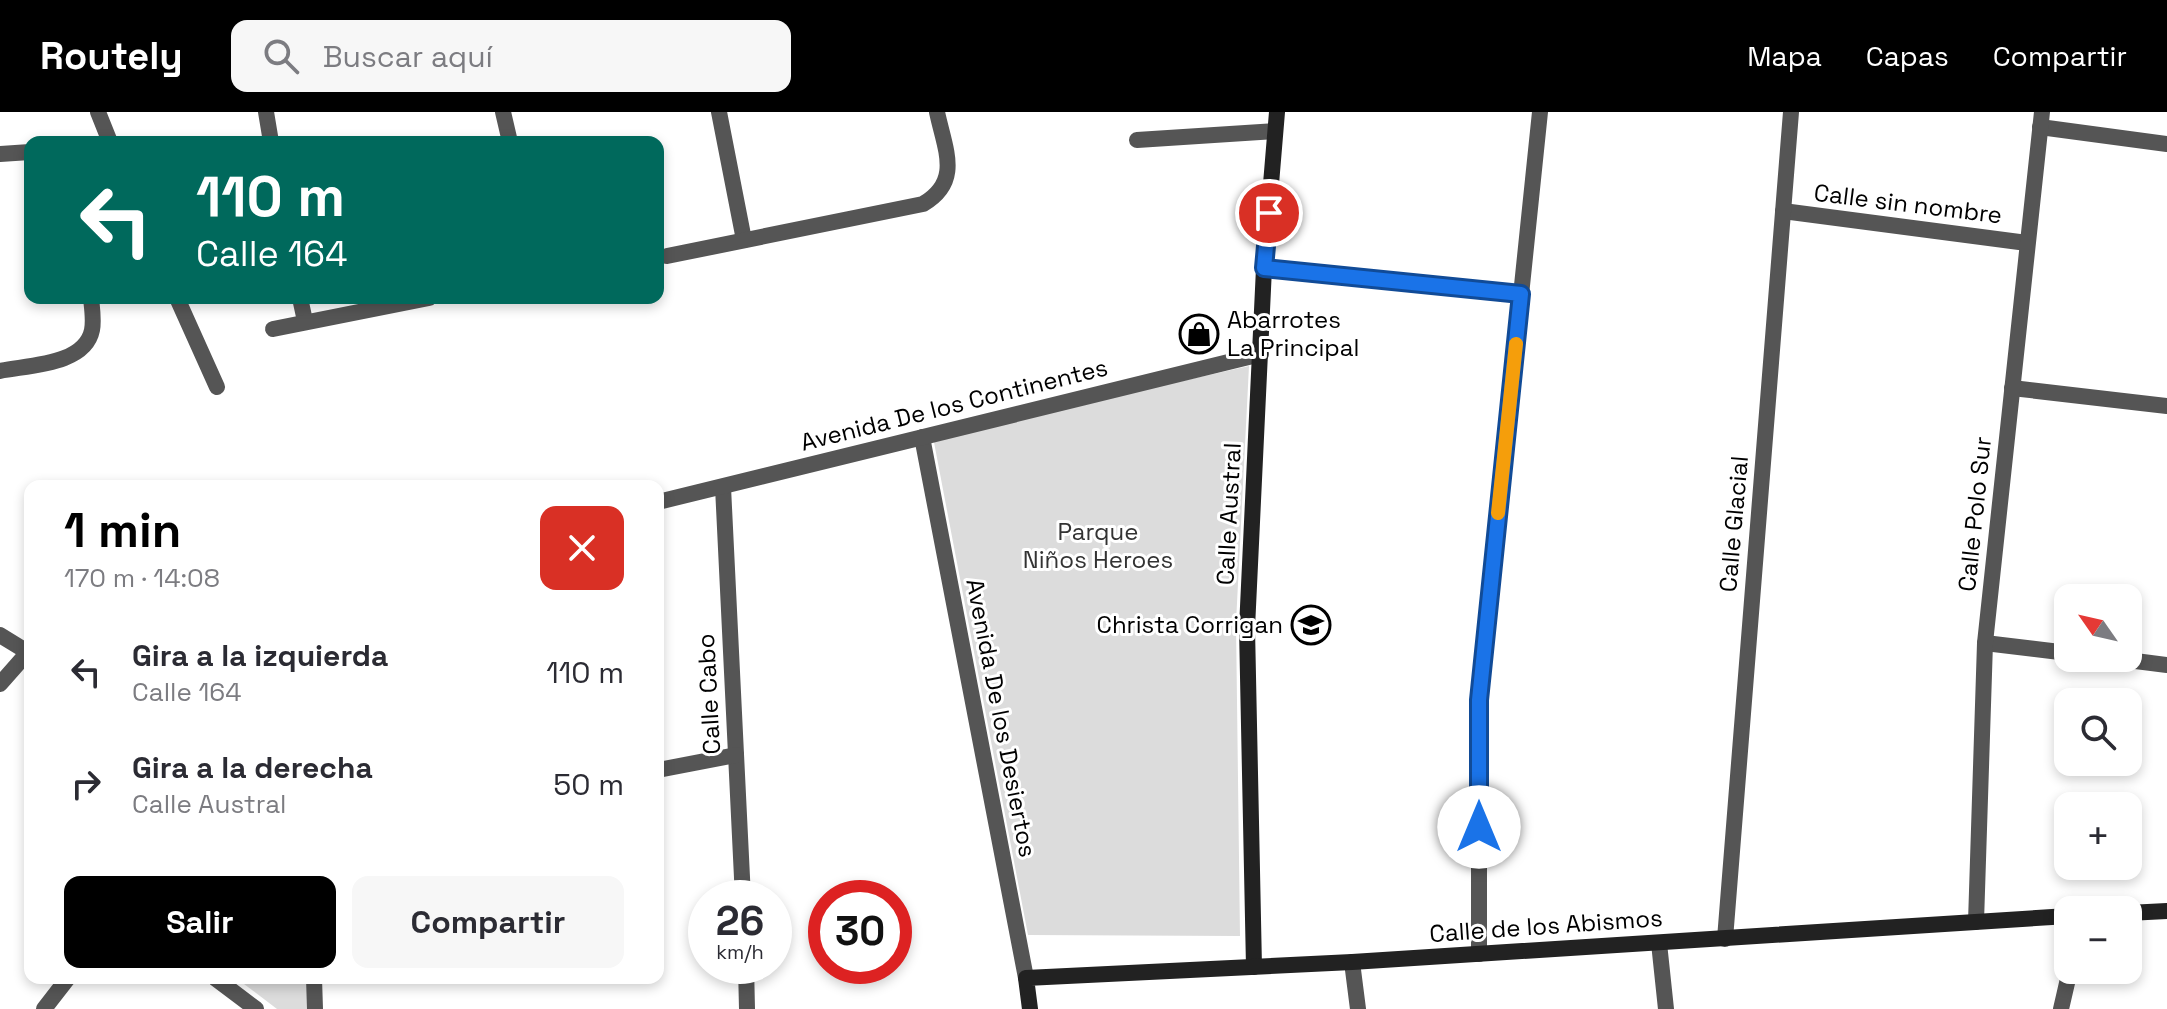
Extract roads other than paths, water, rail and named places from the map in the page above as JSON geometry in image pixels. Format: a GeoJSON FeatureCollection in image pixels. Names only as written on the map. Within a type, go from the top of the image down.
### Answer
{"type":"FeatureCollection","features":[{"type":"Feature","properties":{"kind":"street"},"geometry":{"type":"LineString","coordinates":[[98,112],[108,136]]}},
{"type":"Feature","properties":{"kind":"street"},"geometry":{"type":"LineString","coordinates":[[266,112],[270,136]]}},
{"type":"Feature","properties":{"kind":"street"},"geometry":{"type":"LineString","coordinates":[[503,112],[509,136]]}},
{"type":"Feature","properties":{"kind":"street"},"geometry":{"type":"LineString","coordinates":[[719,112],[744,240]]}},
{"type":"Feature","properties":{"kind":"street"},"geometry":{"type":"LineString","coordinates":[[667,256],[923,204],[939,194],[949,172],[937,112]]}},
{"type":"Feature","properties":{"kind":"street","name":"Calle Austral"},"geometry":{"type":"LineString","coordinates":[[1254,967],[1247,628],[1264,268],[1277,112]]}},
{"type":"Feature","properties":{"kind":"street"},"geometry":{"type":"LineString","coordinates":[[1479,954],[1479,700],[1540,112]]}},
{"type":"Feature","properties":{"kind":"street","name":"Calle Glacial"},"geometry":{"type":"LineString","coordinates":[[1725,939],[1791,112]]}},
{"type":"Feature","properties":{"kind":"street"},"geometry":{"type":"LineString","coordinates":[[2041,120],[2167,144]]}},
{"type":"Feature","properties":{"kind":"street","name":"Calle Polo Sur"},"geometry":{"type":"LineString","coordinates":[[1976,922],[1985,643],[2041,120]]}},
{"type":"Feature","properties":{"kind":"street"},"geometry":{"type":"LineString","coordinates":[[1137,140],[1275,131]]}},
{"type":"Feature","properties":{"kind":"street"},"geometry":{"type":"LineString","coordinates":[[0,154],[24,152]]}},
{"type":"Feature","properties":{"kind":"street","name":"Calle sin nombre"},"geometry":{"type":"LineString","coordinates":[[1783,211],[2027,243]]}},
{"type":"Feature","properties":{"kind":"street"},"geometry":{"type":"LineString","coordinates":[[1264,268],[1521,294]]}},
{"type":"Feature","properties":{"kind":"street"},"geometry":{"type":"LineString","coordinates":[[0,371],[70,356],[85,346],[93,329],[91,304]]}},
{"type":"Feature","properties":{"kind":"street"},"geometry":{"type":"LineString","coordinates":[[180,304],[217,387]]}},
{"type":"Feature","properties":{"kind":"street"},"geometry":{"type":"LineString","coordinates":[[301,304],[305,321]]}},
{"type":"Feature","properties":{"kind":"street"},"geometry":{"type":"LineString","coordinates":[[273,329],[397,304]]}},
{"type":"Feature","properties":{"kind":"street","name":"Avenida De los Continentes"},"geometry":{"type":"LineString","coordinates":[[664,501],[1261,354]]}},
{"type":"Feature","properties":{"kind":"street"},"geometry":{"type":"LineString","coordinates":[[2012,388],[2167,406]]}},
{"type":"Feature","properties":{"kind":"street","name":"Avenida De los Desiertos"},"geometry":{"type":"LineString","coordinates":[[922,437],[1030,1009]]}},
{"type":"Feature","properties":{"kind":"street","name":"Calle Cabo"},"geometry":{"type":"LineString","coordinates":[[723,487],[742,880]]}},
{"type":"Feature","properties":{"kind":"street"},"geometry":{"type":"LineString","coordinates":[[0,635],[24,648]]}},
{"type":"Feature","properties":{"kind":"street"},"geometry":{"type":"LineString","coordinates":[[1985,643],[2054,651]]}},
{"type":"Feature","properties":{"kind":"street"},"geometry":{"type":"LineString","coordinates":[[0,684],[24,655]]}},
{"type":"Feature","properties":{"kind":"street"},"geometry":{"type":"LineString","coordinates":[[2142,662],[2167,665]]}},
{"type":"Feature","properties":{"kind":"street"},"geometry":{"type":"LineString","coordinates":[[664,769],[736,755]]}},
{"type":"Feature","properties":{"kind":"street"},"geometry":{"type":"LineString","coordinates":[[2142,912],[2167,911]]}},
{"type":"Feature","properties":{"kind":"street","name":"Calle de los Abismos"},"geometry":{"type":"LineString","coordinates":[[1026,978],[1352,962],[2054,917]]}},
{"type":"Feature","properties":{"kind":"street"},"geometry":{"type":"LineString","coordinates":[[1659,943],[1666,1009]]}},
{"type":"Feature","properties":{"kind":"street"},"geometry":{"type":"LineString","coordinates":[[1352,962],[1358,1009]]}},
{"type":"Feature","properties":{"kind":"street"},"geometry":{"type":"LineString","coordinates":[[44,1009],[63,984]]}},
{"type":"Feature","properties":{"kind":"street"},"geometry":{"type":"LineString","coordinates":[[223,984],[256,1009]]}},
{"type":"Feature","properties":{"kind":"street"},"geometry":{"type":"LineString","coordinates":[[314,984],[315,1009]]}},
{"type":"Feature","properties":{"kind":"street"},"geometry":{"type":"LineString","coordinates":[[746,984],[747,1009]]}},
{"type":"Feature","properties":{"kind":"street"},"geometry":{"type":"LineString","coordinates":[[2061,1009],[2067,984]]}},
{"type":"Feature","properties":{"kind":"place","name":"Abarrotes La Principal"},"geometry":{"type":"Point","coordinates":[1199,334]}},
{"type":"Feature","properties":{"kind":"place","name":"Christa Corrigan"},"geometry":{"type":"Point","coordinates":[1311,625]}},
{"type":"Feature","properties":{"kind":"park label","name":"Parque Niños Heroes"},"geometry":{"type":"Point","coordinates":[1098,546]}}]}
